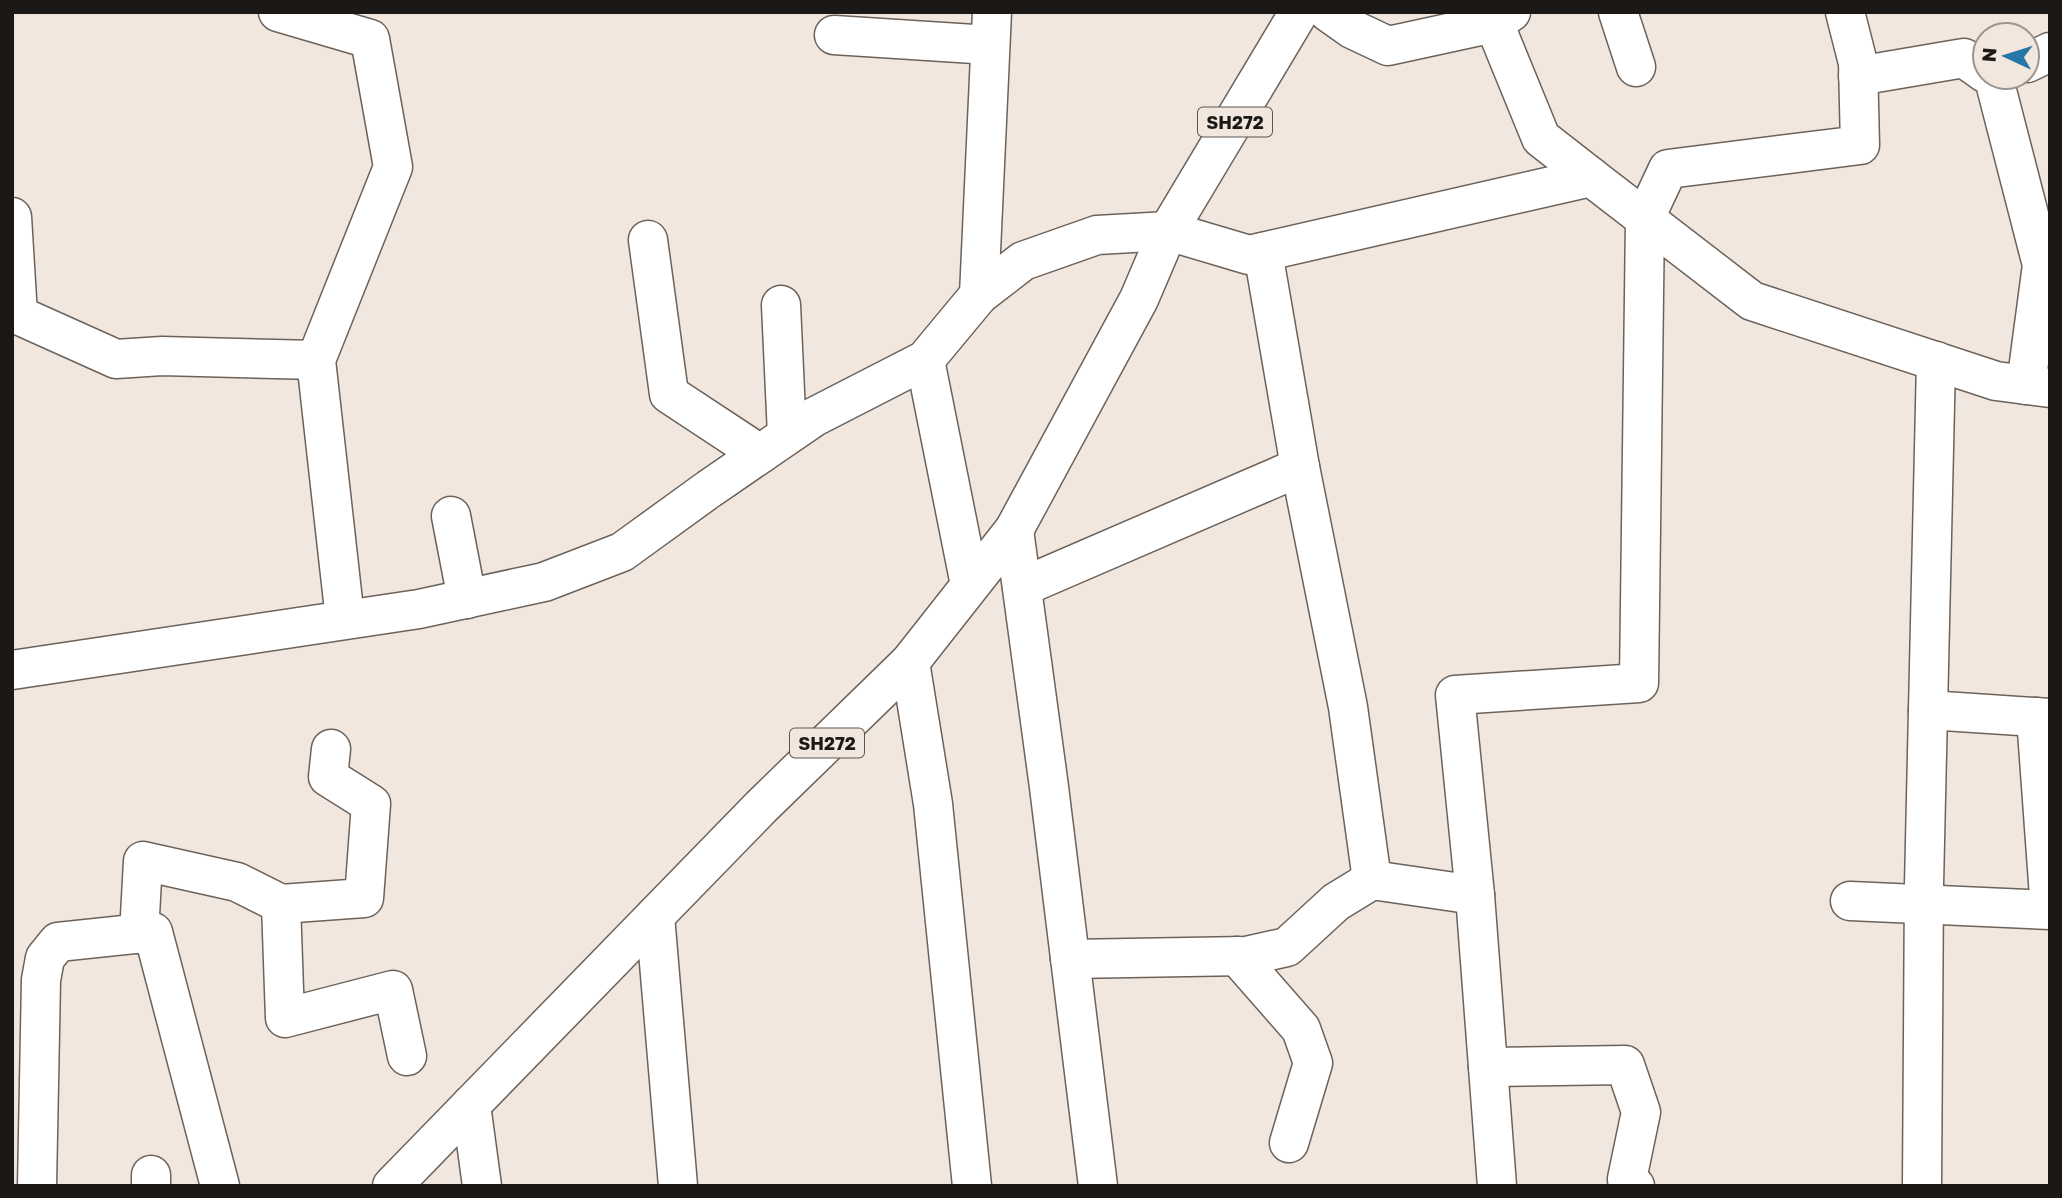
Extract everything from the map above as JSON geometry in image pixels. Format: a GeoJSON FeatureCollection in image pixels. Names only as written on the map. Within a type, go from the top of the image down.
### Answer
{"type":"FeatureCollection","features":[{"type":"Feature","properties":{"kind":"street"},"geometry":{"type":"LineString","coordinates":[[278,12],[370,39],[393,167],[316,360],[345,619]]}},
{"type":"Feature","properties":{"kind":"street","name":"SH272"},"geometry":{"type":"LineString","coordinates":[[391,1186],[771,798],[910,662],[1014,530],[1139,299],[1168,231],[1299,12]]}},
{"type":"Feature","properties":{"kind":"street"},"geometry":{"type":"LineString","coordinates":[[1328,12],[1352,29],[1388,46],[1502,18],[1541,138],[1752,301],[1996,381],[2038,387],[2042,265],[2003,91]]}},
{"type":"Feature","properties":{"kind":"street"},"geometry":{"type":"LineString","coordinates":[[1618,12],[1636,67]]}},
{"type":"Feature","properties":{"kind":"street"},"geometry":{"type":"LineString","coordinates":[[1497,1186],[1475,895],[1455,695],[1639,683],[1645,218],[1668,169],[1860,145],[1858,63],[1845,12]]}},
{"type":"Feature","properties":{"kind":"street"},"geometry":{"type":"LineString","coordinates":[[834,35],[991,29],[979,295]]}},
{"type":"Feature","properties":{"kind":"street"},"geometry":{"type":"LineString","coordinates":[[1858,76],[1964,58],[1971,61]]}},
{"type":"Feature","properties":{"kind":"street"},"geometry":{"type":"LineString","coordinates":[[12,670],[419,609],[544,582],[622,552],[814,418],[925,360],[979,295],[1023,261],[1097,235],[1168,231],[1249,255],[1591,177]]}},
{"type":"Feature","properties":{"kind":"street"},"geometry":{"type":"LineString","coordinates":[[12,217],[18,315],[116,359],[162,356],[316,360]]}},
{"type":"Feature","properties":{"kind":"street"},"geometry":{"type":"LineString","coordinates":[[648,240],[669,394],[774,445]]}},
{"type":"Feature","properties":{"kind":"street"},"geometry":{"type":"LineString","coordinates":[[1263,252],[1300,467],[1348,707],[1372,880]]}},
{"type":"Feature","properties":{"kind":"street"},"geometry":{"type":"LineString","coordinates":[[774,445],[781,305]]}},
{"type":"Feature","properties":{"kind":"street"},"geometry":{"type":"LineString","coordinates":[[925,360],[970,585]]}},
{"type":"Feature","properties":{"kind":"street"},"geometry":{"type":"LineString","coordinates":[[1922,1186],[1924,904],[1936,361]]}},
{"type":"Feature","properties":{"kind":"street"},"geometry":{"type":"LineString","coordinates":[[1022,587],[1300,467]]}},
{"type":"Feature","properties":{"kind":"street"},"geometry":{"type":"LineString","coordinates":[[451,516],[467,599]]}},
{"type":"Feature","properties":{"kind":"street"},"geometry":{"type":"LineString","coordinates":[[1014,530],[1098,1186]]}},
{"type":"Feature","properties":{"kind":"street"},"geometry":{"type":"LineString","coordinates":[[910,662],[933,804],[972,1186]]}},
{"type":"Feature","properties":{"kind":"street"},"geometry":{"type":"LineString","coordinates":[[1850,901],[2050,910],[2043,718],[1928,710]]}},
{"type":"Feature","properties":{"kind":"street"},"geometry":{"type":"LineString","coordinates":[[139,934],[143,861],[237,882],[281,904],[363,898],[371,804],[328,777],[331,749]]}},
{"type":"Feature","properties":{"kind":"street"},"geometry":{"type":"LineString","coordinates":[[1070,959],[1237,956],[1287,947],[1336,902],[1372,880],[1475,895]]}},
{"type":"Feature","properties":{"kind":"street"},"geometry":{"type":"LineString","coordinates":[[281,904],[285,1018],[393,990],[407,1056]]}},
{"type":"Feature","properties":{"kind":"street"},"geometry":{"type":"LineString","coordinates":[[655,916],[678,1186]]}},
{"type":"Feature","properties":{"kind":"street"},"geometry":{"type":"LineString","coordinates":[[37,1186],[41,980],[45,958],[58,942],[153,932],[220,1186]]}},
{"type":"Feature","properties":{"kind":"street"},"geometry":{"type":"LineString","coordinates":[[1237,956],[1301,1029],[1313,1063],[1289,1143]]}},
{"type":"Feature","properties":{"kind":"street"},"geometry":{"type":"LineString","coordinates":[[1488,1067],[1625,1065],[1641,1112],[1627,1179],[1635,1186]]}},
{"type":"Feature","properties":{"kind":"street"},"geometry":{"type":"LineString","coordinates":[[471,1105],[482,1186]]}}]}
